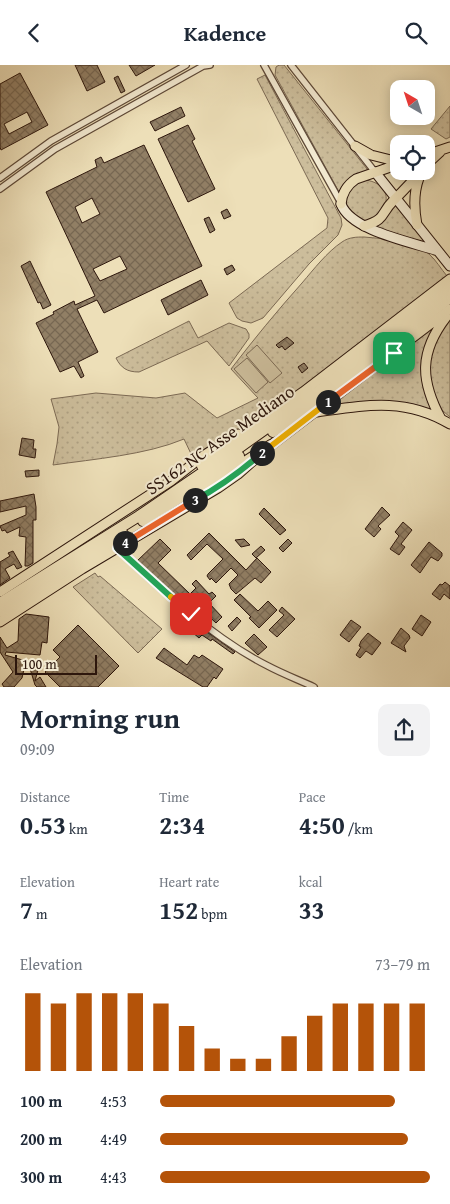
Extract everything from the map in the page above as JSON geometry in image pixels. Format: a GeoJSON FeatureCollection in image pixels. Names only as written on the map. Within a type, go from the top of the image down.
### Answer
{"type":"FeatureCollection","features":[{"type":"Feature","properties":{"kind":"highway","name":"SS162 NC Asse Mediano"},"geometry":{"type":"LineString","coordinates":[[0,603],[139,516],[308,398],[450,289]]}},
{"type":"Feature","properties":{"kind":"highway","name":"SS162 NC Asse Mediano"},"geometry":{"type":"LineString","coordinates":[[0,612],[181,497],[322,397],[450,298]]}},
{"type":"Feature","properties":{"kind":"highway"},"geometry":{"type":"LineString","coordinates":[[139,516],[218,452],[270,416]]}},
{"type":"Feature","properties":{"kind":"highway"},"geometry":{"type":"LineString","coordinates":[[181,497],[214,482],[271,445]]}},
{"type":"Feature","properties":{"kind":"main road"},"geometry":{"type":"LineString","coordinates":[[355,146],[371,155],[390,160]]}},
{"type":"Feature","properties":{"kind":"main road"},"geometry":{"type":"LineString","coordinates":[[435,152],[447,148]]}},
{"type":"Feature","properties":{"kind":"main road"},"geometry":{"type":"LineString","coordinates":[[435,158],[447,148]]}},
{"type":"Feature","properties":{"kind":"main road"},"geometry":{"type":"LineString","coordinates":[[390,166],[350,183],[342,196],[343,209],[352,219],[364,226],[438,251]]}},
{"type":"Feature","properties":{"kind":"main road"},"geometry":{"type":"LineString","coordinates":[[375,172],[450,266]]}},
{"type":"Feature","properties":{"kind":"main road"},"geometry":{"type":"LineString","coordinates":[[364,226],[381,218],[413,180]]}},
{"type":"Feature","properties":{"kind":"main road"},"geometry":{"type":"LineString","coordinates":[[417,225],[414,203],[415,187],[418,180]]}},
{"type":"Feature","properties":{"kind":"main road"},"geometry":{"type":"LineString","coordinates":[[0,592],[171,481],[203,456],[270,416],[450,279]]}},
{"type":"Feature","properties":{"kind":"main road"},"geometry":{"type":"LineString","coordinates":[[0,622],[117,548],[218,488],[314,412],[450,311]]}},
{"type":"Feature","properties":{"kind":"main road"},"geometry":{"type":"LineString","coordinates":[[441,419],[430,399],[426,386],[425,369],[427,355],[433,338],[438,327],[450,311]]}},
{"type":"Feature","properties":{"kind":"main road"},"geometry":{"type":"LineString","coordinates":[[314,412],[389,404],[408,407],[450,424]]}},
{"type":"Feature","properties":{"kind":"street"},"geometry":{"type":"LineString","coordinates":[[0,178],[51,141],[186,65]]}},
{"type":"Feature","properties":{"kind":"street"},"geometry":{"type":"LineString","coordinates":[[0,189],[55,149],[202,66],[210,65]]}},
{"type":"Feature","properties":{"kind":"street"},"geometry":{"type":"LineString","coordinates":[[264,65],[342,204]]}},
{"type":"Feature","properties":{"kind":"street"},"geometry":{"type":"LineString","coordinates":[[290,65],[375,172]]}},
{"type":"Feature","properties":{"kind":"street"},"geometry":{"type":"LineString","coordinates":[[117,548],[146,576],[191,614],[225,639],[268,666],[314,687]]}},
{"type":"Feature","properties":{"kind":"shaded area"},"geometry":{"type":"Polygon","coordinates":[[[284,65],[367,169],[367,171],[339,192],[275,75],[276,67],[284,65]]]}},
{"type":"Feature","properties":{"kind":"shaded area"},"geometry":{"type":"Polygon","coordinates":[[[265,75],[341,218],[342,225],[338,235],[309,264],[263,318],[251,323],[237,318],[229,303],[327,228],[328,218],[257,79],[265,75]]]}},
{"type":"Feature","properties":{"kind":"shaded area"},"geometry":{"type":"Polygon","coordinates":[[[450,106],[450,137],[446,139],[431,129],[450,106]]]}},
{"type":"Feature","properties":{"kind":"shaded area"},"geometry":{"type":"Polygon","coordinates":[[[363,180],[372,181],[380,186],[385,192],[386,201],[379,217],[363,222],[346,207],[346,198],[349,190],[363,180]]]}},
{"type":"Feature","properties":{"kind":"shaded area"},"geometry":{"type":"Polygon","coordinates":[[[395,205],[425,241],[373,227],[383,220],[395,205]]]}},
{"type":"Feature","properties":{"kind":"shaded area"},"geometry":{"type":"Polygon","coordinates":[[[364,237],[398,241],[422,249],[429,254],[447,276],[276,408],[193,458],[184,439],[137,453],[53,465],[59,427],[51,399],[96,393],[156,398],[185,393],[217,418],[258,398],[231,369],[257,336],[336,246],[345,240],[364,237]]]}},
{"type":"Feature","properties":{"kind":"shaded area"},"geometry":{"type":"Polygon","coordinates":[[[450,319],[450,417],[434,400],[428,368],[438,335],[450,319]]]}},
{"type":"Feature","properties":{"kind":"shaded area"},"geometry":{"type":"Polygon","coordinates":[[[189,321],[198,338],[229,323],[246,329],[249,338],[229,366],[207,341],[139,372],[125,369],[116,358],[189,321]]]}},
{"type":"Feature","properties":{"kind":"shaded area"},"geometry":{"type":"Polygon","coordinates":[[[431,328],[434,329],[423,370],[423,379],[427,399],[433,411],[424,409],[331,406],[431,328]]]}},
{"type":"Feature","properties":{"kind":"shaded area"},"geometry":{"type":"Polygon","coordinates":[[[257,345],[282,373],[270,383],[246,355],[257,345]]]}},
{"type":"Feature","properties":{"kind":"shaded area"},"geometry":{"type":"Polygon","coordinates":[[[247,358],[268,382],[256,393],[234,369],[247,358]]]}},
{"type":"Feature","properties":{"kind":"shaded area"},"geometry":{"type":"Polygon","coordinates":[[[95,573],[162,629],[138,653],[73,587],[95,573]]]}},
{"type":"Feature","properties":{"kind":"building"},"geometry":{"type":"Polygon","coordinates":[[[75,65],[97,65],[105,82],[87,91],[75,65]]]}},
{"type":"Feature","properties":{"kind":"building"},"geometry":{"type":"Polygon","coordinates":[[[129,65],[155,65],[136,76],[129,65]]]}},
{"type":"Feature","properties":{"kind":"building"},"geometry":{"type":"Polygon","coordinates":[[[20,73],[48,125],[1,150],[0,147],[0,84],[20,73]],[[27,112],[4,124],[9,134],[32,122],[27,112]]]}},
{"type":"Feature","properties":{"kind":"building"},"geometry":{"type":"Polygon","coordinates":[[[118,76],[125,91],[121,93],[114,78],[118,76]]]}},
{"type":"Feature","properties":{"kind":"building"},"geometry":{"type":"Polygon","coordinates":[[[181,107],[185,116],[155,131],[150,122],[181,107]]]}},
{"type":"Feature","properties":{"kind":"building"},"geometry":{"type":"Polygon","coordinates":[[[188,125],[195,139],[192,141],[215,189],[188,202],[158,139],[188,125]]]}},
{"type":"Feature","properties":{"kind":"building"},"geometry":{"type":"Polygon","coordinates":[[[144,145],[202,266],[104,313],[97,300],[77,309],[98,352],[78,362],[84,376],[81,378],[74,366],[60,372],[36,323],[74,301],[75,305],[95,296],[46,192],[97,167],[95,160],[101,157],[104,163],[144,145]],[[92,198],[75,207],[82,223],[100,214],[92,198]],[[120,256],[93,269],[100,281],[127,269],[120,256]]]}},
{"type":"Feature","properties":{"kind":"building"},"geometry":{"type":"Polygon","coordinates":[[[227,209],[231,216],[224,219],[221,212],[227,209]]]}},
{"type":"Feature","properties":{"kind":"building"},"geometry":{"type":"Polygon","coordinates":[[[209,217],[215,230],[210,233],[204,219],[209,217]]]}},
{"type":"Feature","properties":{"kind":"building"},"geometry":{"type":"Polygon","coordinates":[[[30,261],[51,305],[43,309],[40,302],[38,303],[21,266],[30,261]]]}},
{"type":"Feature","properties":{"kind":"building"},"geometry":{"type":"Polygon","coordinates":[[[232,265],[235,270],[227,275],[224,269],[232,265]]]}},
{"type":"Feature","properties":{"kind":"building"},"geometry":{"type":"Polygon","coordinates":[[[201,280],[208,295],[168,315],[161,300],[201,280]]]}},
{"type":"Feature","properties":{"kind":"building"},"geometry":{"type":"Polygon","coordinates":[[[287,337],[294,343],[285,350],[282,346],[279,348],[276,345],[287,337]]]}},
{"type":"Feature","properties":{"kind":"building"},"geometry":{"type":"Polygon","coordinates":[[[304,363],[308,368],[302,373],[298,367],[304,363]]]}},
{"type":"Feature","properties":{"kind":"building"},"geometry":{"type":"Polygon","coordinates":[[[22,438],[34,440],[35,458],[19,455],[22,438]]]}},
{"type":"Feature","properties":{"kind":"building"},"geometry":{"type":"Polygon","coordinates":[[[39,470],[39,476],[26,477],[25,471],[39,470]]]}},
{"type":"Feature","properties":{"kind":"building"},"geometry":{"type":"Polygon","coordinates":[[[34,494],[36,520],[33,520],[33,563],[25,566],[26,537],[19,536],[20,527],[7,533],[5,530],[2,531],[0,526],[26,515],[26,506],[0,512],[0,501],[34,494]]]}},
{"type":"Feature","properties":{"kind":"building"},"geometry":{"type":"Polygon","coordinates":[[[382,507],[390,515],[378,526],[381,529],[374,537],[365,529],[382,507]]]}},
{"type":"Feature","properties":{"kind":"building"},"geometry":{"type":"Polygon","coordinates":[[[264,508],[286,530],[280,535],[259,514],[264,508]]]}},
{"type":"Feature","properties":{"kind":"building"},"geometry":{"type":"Polygon","coordinates":[[[403,522],[412,530],[401,544],[405,547],[399,555],[390,549],[399,536],[395,532],[403,522]]]}},
{"type":"Feature","properties":{"kind":"building"},"geometry":{"type":"Polygon","coordinates":[[[209,533],[246,570],[257,558],[271,572],[261,583],[255,578],[236,594],[229,584],[238,575],[231,568],[216,583],[211,578],[210,580],[207,576],[208,574],[223,559],[207,544],[191,560],[187,555],[209,533]]]}},
{"type":"Feature","properties":{"kind":"building"},"geometry":{"type":"Polygon","coordinates":[[[160,539],[171,550],[158,563],[190,594],[196,588],[192,584],[196,580],[209,594],[212,592],[216,596],[209,603],[222,617],[216,623],[202,610],[198,614],[194,611],[183,598],[181,600],[137,561],[160,539]]]}},
{"type":"Feature","properties":{"kind":"building"},"geometry":{"type":"Polygon","coordinates":[[[244,539],[250,545],[241,547],[235,540],[244,539]]]}},
{"type":"Feature","properties":{"kind":"building"},"geometry":{"type":"Polygon","coordinates":[[[288,539],[292,543],[283,552],[279,548],[288,539]]]}},
{"type":"Feature","properties":{"kind":"building"},"geometry":{"type":"Polygon","coordinates":[[[429,542],[442,553],[442,556],[438,561],[431,557],[420,573],[411,565],[429,542]]]}},
{"type":"Feature","properties":{"kind":"building"},"geometry":{"type":"Polygon","coordinates":[[[261,546],[265,550],[256,558],[252,554],[261,546]]]}},
{"type":"Feature","properties":{"kind":"building"},"geometry":{"type":"Polygon","coordinates":[[[13,551],[22,567],[17,569],[14,564],[5,569],[10,578],[0,585],[0,562],[10,556],[8,553],[13,551]]]}},
{"type":"Feature","properties":{"kind":"building"},"geometry":{"type":"Polygon","coordinates":[[[445,582],[450,586],[450,599],[444,594],[440,600],[432,594],[440,584],[442,585],[445,582]]]}},
{"type":"Feature","properties":{"kind":"building"},"geometry":{"type":"Polygon","coordinates":[[[240,594],[258,611],[268,601],[277,610],[259,628],[234,600],[240,594]]]}},
{"type":"Feature","properties":{"kind":"building"},"geometry":{"type":"Polygon","coordinates":[[[282,607],[295,619],[277,637],[269,630],[284,615],[279,611],[282,607]]]}},
{"type":"Feature","properties":{"kind":"building"},"geometry":{"type":"Polygon","coordinates":[[[26,614],[49,617],[47,643],[42,642],[40,655],[6,652],[5,655],[26,661],[22,678],[14,687],[4,687],[2,684],[13,672],[0,652],[0,637],[7,648],[18,641],[19,619],[26,614]]]}},
{"type":"Feature","properties":{"kind":"building"},"geometry":{"type":"Polygon","coordinates":[[[421,615],[431,622],[422,636],[412,629],[421,615]]]}},
{"type":"Feature","properties":{"kind":"building"},"geometry":{"type":"Polygon","coordinates":[[[237,617],[241,621],[232,631],[228,626],[237,617]]]}},
{"type":"Feature","properties":{"kind":"building"},"geometry":{"type":"Polygon","coordinates":[[[189,619],[235,652],[233,654],[212,639],[211,641],[202,635],[199,638],[184,625],[189,619]]]}},
{"type":"Feature","properties":{"kind":"building"},"geometry":{"type":"Polygon","coordinates":[[[351,620],[361,627],[349,642],[340,635],[351,620]]]}},
{"type":"Feature","properties":{"kind":"building"},"geometry":{"type":"Polygon","coordinates":[[[78,625],[119,666],[98,687],[60,687],[45,672],[60,657],[53,650],[78,625]]]}},
{"type":"Feature","properties":{"kind":"building"},"geometry":{"type":"Polygon","coordinates":[[[401,628],[410,638],[404,646],[406,652],[391,643],[401,628]]]}},
{"type":"Feature","properties":{"kind":"building"},"geometry":{"type":"Polygon","coordinates":[[[368,633],[381,643],[372,655],[366,651],[360,658],[356,655],[361,647],[359,646],[361,641],[368,633]]]}},
{"type":"Feature","properties":{"kind":"building"},"geometry":{"type":"Polygon","coordinates":[[[254,634],[267,647],[258,655],[245,643],[254,634]]]}},
{"type":"Feature","properties":{"kind":"building"},"geometry":{"type":"Polygon","coordinates":[[[164,648],[187,665],[194,655],[199,658],[202,655],[223,669],[216,679],[214,677],[207,687],[203,687],[156,658],[164,648]]]}},
{"type":"Feature","properties":{"kind":"building"},"geometry":{"type":"Polygon","coordinates":[[[28,662],[36,664],[38,670],[35,681],[40,677],[46,687],[37,687],[35,685],[28,662]]]}},
{"type":"Feature","properties":{"kind":"route"},"geometry":{"type":"LineString","coordinates":[[191,614],[146,576],[117,548],[218,488],[238,474],[271,445],[394,353]]}}]}
